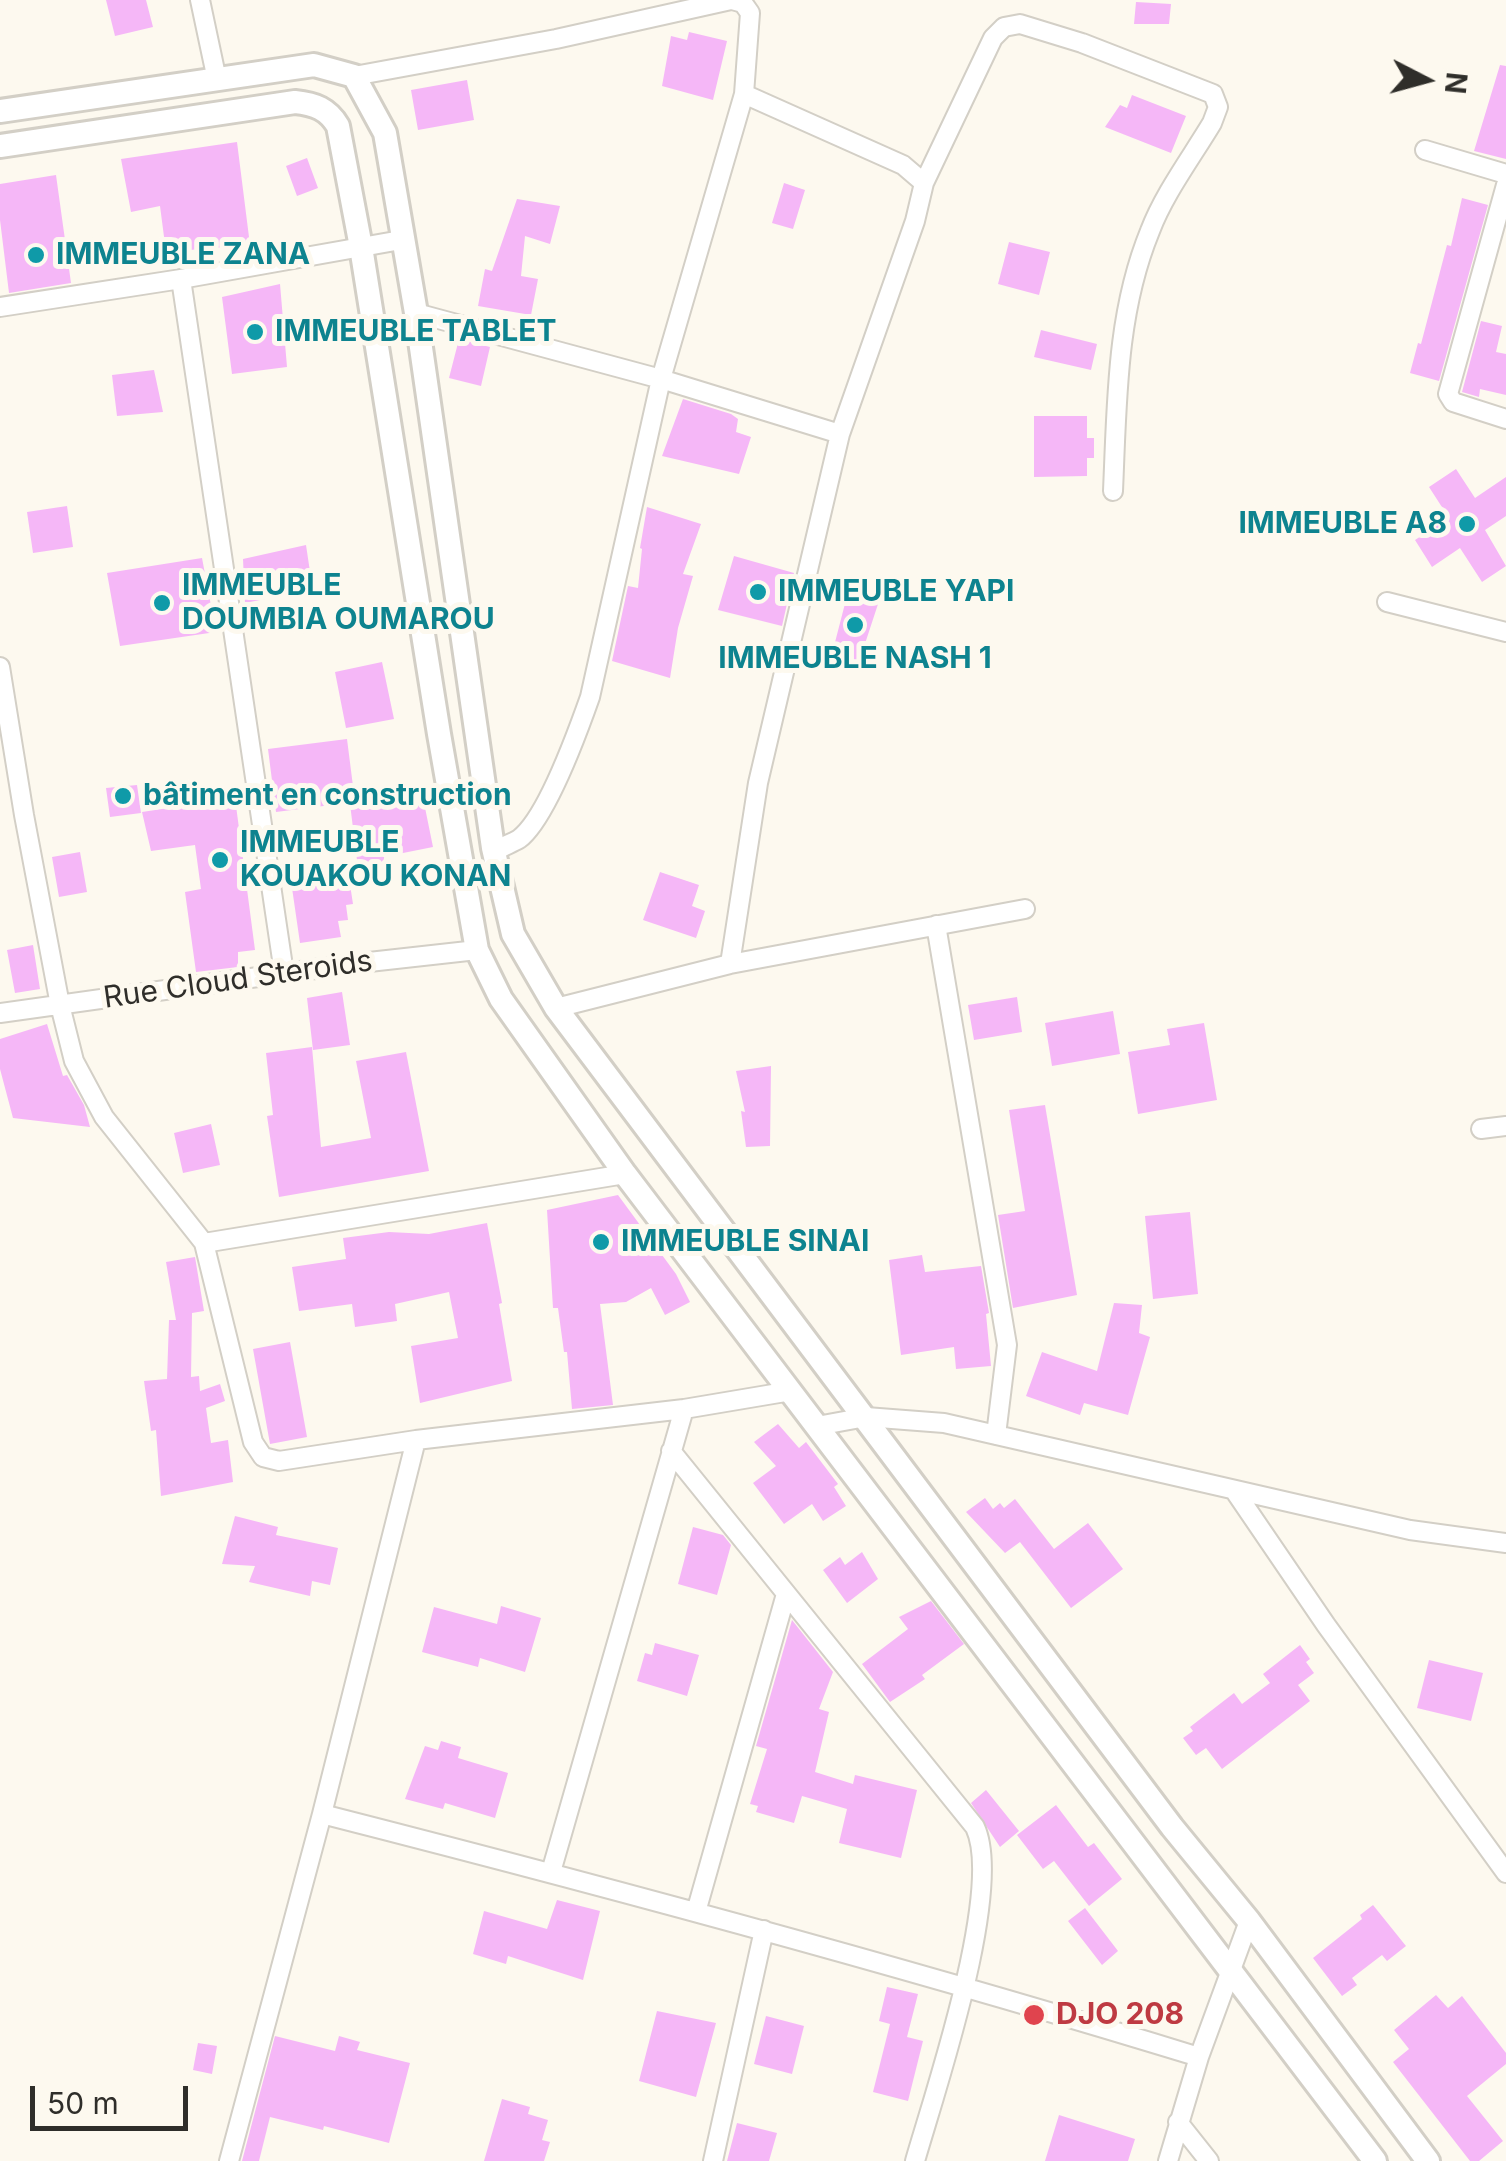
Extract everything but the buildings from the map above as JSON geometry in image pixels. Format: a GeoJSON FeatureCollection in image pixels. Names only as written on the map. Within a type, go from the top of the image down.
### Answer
{"type":"FeatureCollection","features":[{"type":"Feature","properties":{"kind":"main road"},"geometry":{"type":"LineString","coordinates":[[0,111],[314,65],[354,76],[385,133],[416,314],[494,848],[513,934],[556,1008],[1428,2161]]}},
{"type":"Feature","properties":{"kind":"main road"},"geometry":{"type":"LineString","coordinates":[[0,146],[295,102],[313,104],[331,114],[338,126],[362,247],[477,950],[501,999],[625,1174],[1375,2161]]}},
{"type":"Feature","properties":{"kind":"street"},"geometry":{"type":"LineString","coordinates":[[200,0],[217,80]]}},
{"type":"Feature","properties":{"kind":"street"},"geometry":{"type":"LineString","coordinates":[[354,76],[556,39],[731,0],[752,6],[744,94],[661,379],[590,698],[576,738],[533,823],[520,838],[498,850],[494,848]]}},
{"type":"Feature","properties":{"kind":"street"},"geometry":{"type":"LineString","coordinates":[[730,964],[758,782],[840,434],[915,221],[924,183],[992,38],[1004,27],[1020,24],[1082,44],[1213,94],[1218,106],[1212,123],[1150,228],[1132,284],[1118,357],[1113,491]]}},
{"type":"Feature","properties":{"kind":"street"},"geometry":{"type":"LineString","coordinates":[[744,94],[903,165],[924,183]]}},
{"type":"Feature","properties":{"kind":"street"},"geometry":{"type":"LineString","coordinates":[[1425,150],[1506,174]]}},
{"type":"Feature","properties":{"kind":"street"},"geometry":{"type":"LineString","coordinates":[[1506,186],[1448,394],[1454,402],[1506,419]]}},
{"type":"Feature","properties":{"kind":"street"},"geometry":{"type":"LineString","coordinates":[[0,307],[401,240]]}},
{"type":"Feature","properties":{"kind":"street"},"geometry":{"type":"LineString","coordinates":[[180,279],[284,973]]}},
{"type":"Feature","properties":{"kind":"street"},"geometry":{"type":"LineString","coordinates":[[416,314],[661,379],[840,434]]}},
{"type":"Feature","properties":{"kind":"street"},"geometry":{"type":"LineString","coordinates":[[1387,602],[1506,632]]}},
{"type":"Feature","properties":{"kind":"street"},"geometry":{"type":"LineString","coordinates":[[0,667],[9,776],[74,1062],[104,1116],[204,1243],[253,1442],[263,1457],[279,1461],[416,1440],[684,1408],[791,1390]]}},
{"type":"Feature","properties":{"kind":"street"},"geometry":{"type":"LineString","coordinates":[[556,1008],[730,964],[1024,909]]}},
{"type":"Feature","properties":{"kind":"street"},"geometry":{"type":"LineString","coordinates":[[936,926],[1007,1345],[996,1435]]}},
{"type":"Feature","properties":{"kind":"street","name":"Rue Cloud Steroids"},"geometry":{"type":"LineString","coordinates":[[0,1013],[477,950]]}},
{"type":"Feature","properties":{"kind":"street"},"geometry":{"type":"LineString","coordinates":[[1481,1129],[1506,1126]]}},
{"type":"Feature","properties":{"kind":"street"},"geometry":{"type":"LineString","coordinates":[[204,1243],[625,1174]]}},
{"type":"Feature","properties":{"kind":"street"},"geometry":{"type":"LineString","coordinates":[[551,1872],[684,1408]]}},
{"type":"Feature","properties":{"kind":"street"},"geometry":{"type":"LineString","coordinates":[[817,1426],[866,1417],[944,1423],[1410,1530],[1506,1543]]}},
{"type":"Feature","properties":{"kind":"street"},"geometry":{"type":"LineString","coordinates":[[230,2161],[416,1440]]}},
{"type":"Feature","properties":{"kind":"street"},"geometry":{"type":"LineString","coordinates":[[671,1451],[975,1827],[981,1840],[984,1862],[966,1986],[914,2161]]}},
{"type":"Feature","properties":{"kind":"street"},"geometry":{"type":"LineString","coordinates":[[1234,1490],[1506,1873]]}},
{"type":"Feature","properties":{"kind":"street"},"geometry":{"type":"LineString","coordinates":[[696,1912],[786,1594]]}},
{"type":"Feature","properties":{"kind":"street"},"geometry":{"type":"LineString","coordinates":[[322,1814],[764,1930],[1199,2056]]}},
{"type":"Feature","properties":{"kind":"street"},"geometry":{"type":"LineString","coordinates":[[1168,2161],[1199,2056],[1249,1921]]}},
{"type":"Feature","properties":{"kind":"street"},"geometry":{"type":"LineString","coordinates":[[713,2161],[764,1930]]}},
{"type":"Feature","properties":{"kind":"street"},"geometry":{"type":"LineString","coordinates":[[1178,2122],[1209,2161]]}},
{"type":"Feature","properties":{"kind":"place","name":"IMMEUBLE ZANA"},"geometry":{"type":"Point","coordinates":[36,255]}},
{"type":"Feature","properties":{"kind":"place","name":"IMMEUBLE TABLET"},"geometry":{"type":"Point","coordinates":[255,332]}},
{"type":"Feature","properties":{"kind":"place","name":"IMMEUBLE A8"},"geometry":{"type":"Point","coordinates":[1467,524]}},
{"type":"Feature","properties":{"kind":"place","name":"IMMEUBLE YAPI"},"geometry":{"type":"Point","coordinates":[758,592]}},
{"type":"Feature","properties":{"kind":"place","name":"IMMEUBLE DOUMBIA OUMAROU"},"geometry":{"type":"Point","coordinates":[162,603]}},
{"type":"Feature","properties":{"kind":"place","name":"IMMEUBLE NASH 1"},"geometry":{"type":"Point","coordinates":[855,625]}},
{"type":"Feature","properties":{"kind":"place","name":"bâtiment en construction"},"geometry":{"type":"Point","coordinates":[123,796]}},
{"type":"Feature","properties":{"kind":"place","name":"IMMEUBLE KOUAKOU KONAN"},"geometry":{"type":"Point","coordinates":[220,860]}},
{"type":"Feature","properties":{"kind":"place","name":"IMMEUBLE SINAI"},"geometry":{"type":"Point","coordinates":[601,1242]}},
{"type":"Feature","properties":{"kind":"place","name":"DJO 208"},"geometry":{"type":"Point","coordinates":[1034,2015]}}]}
